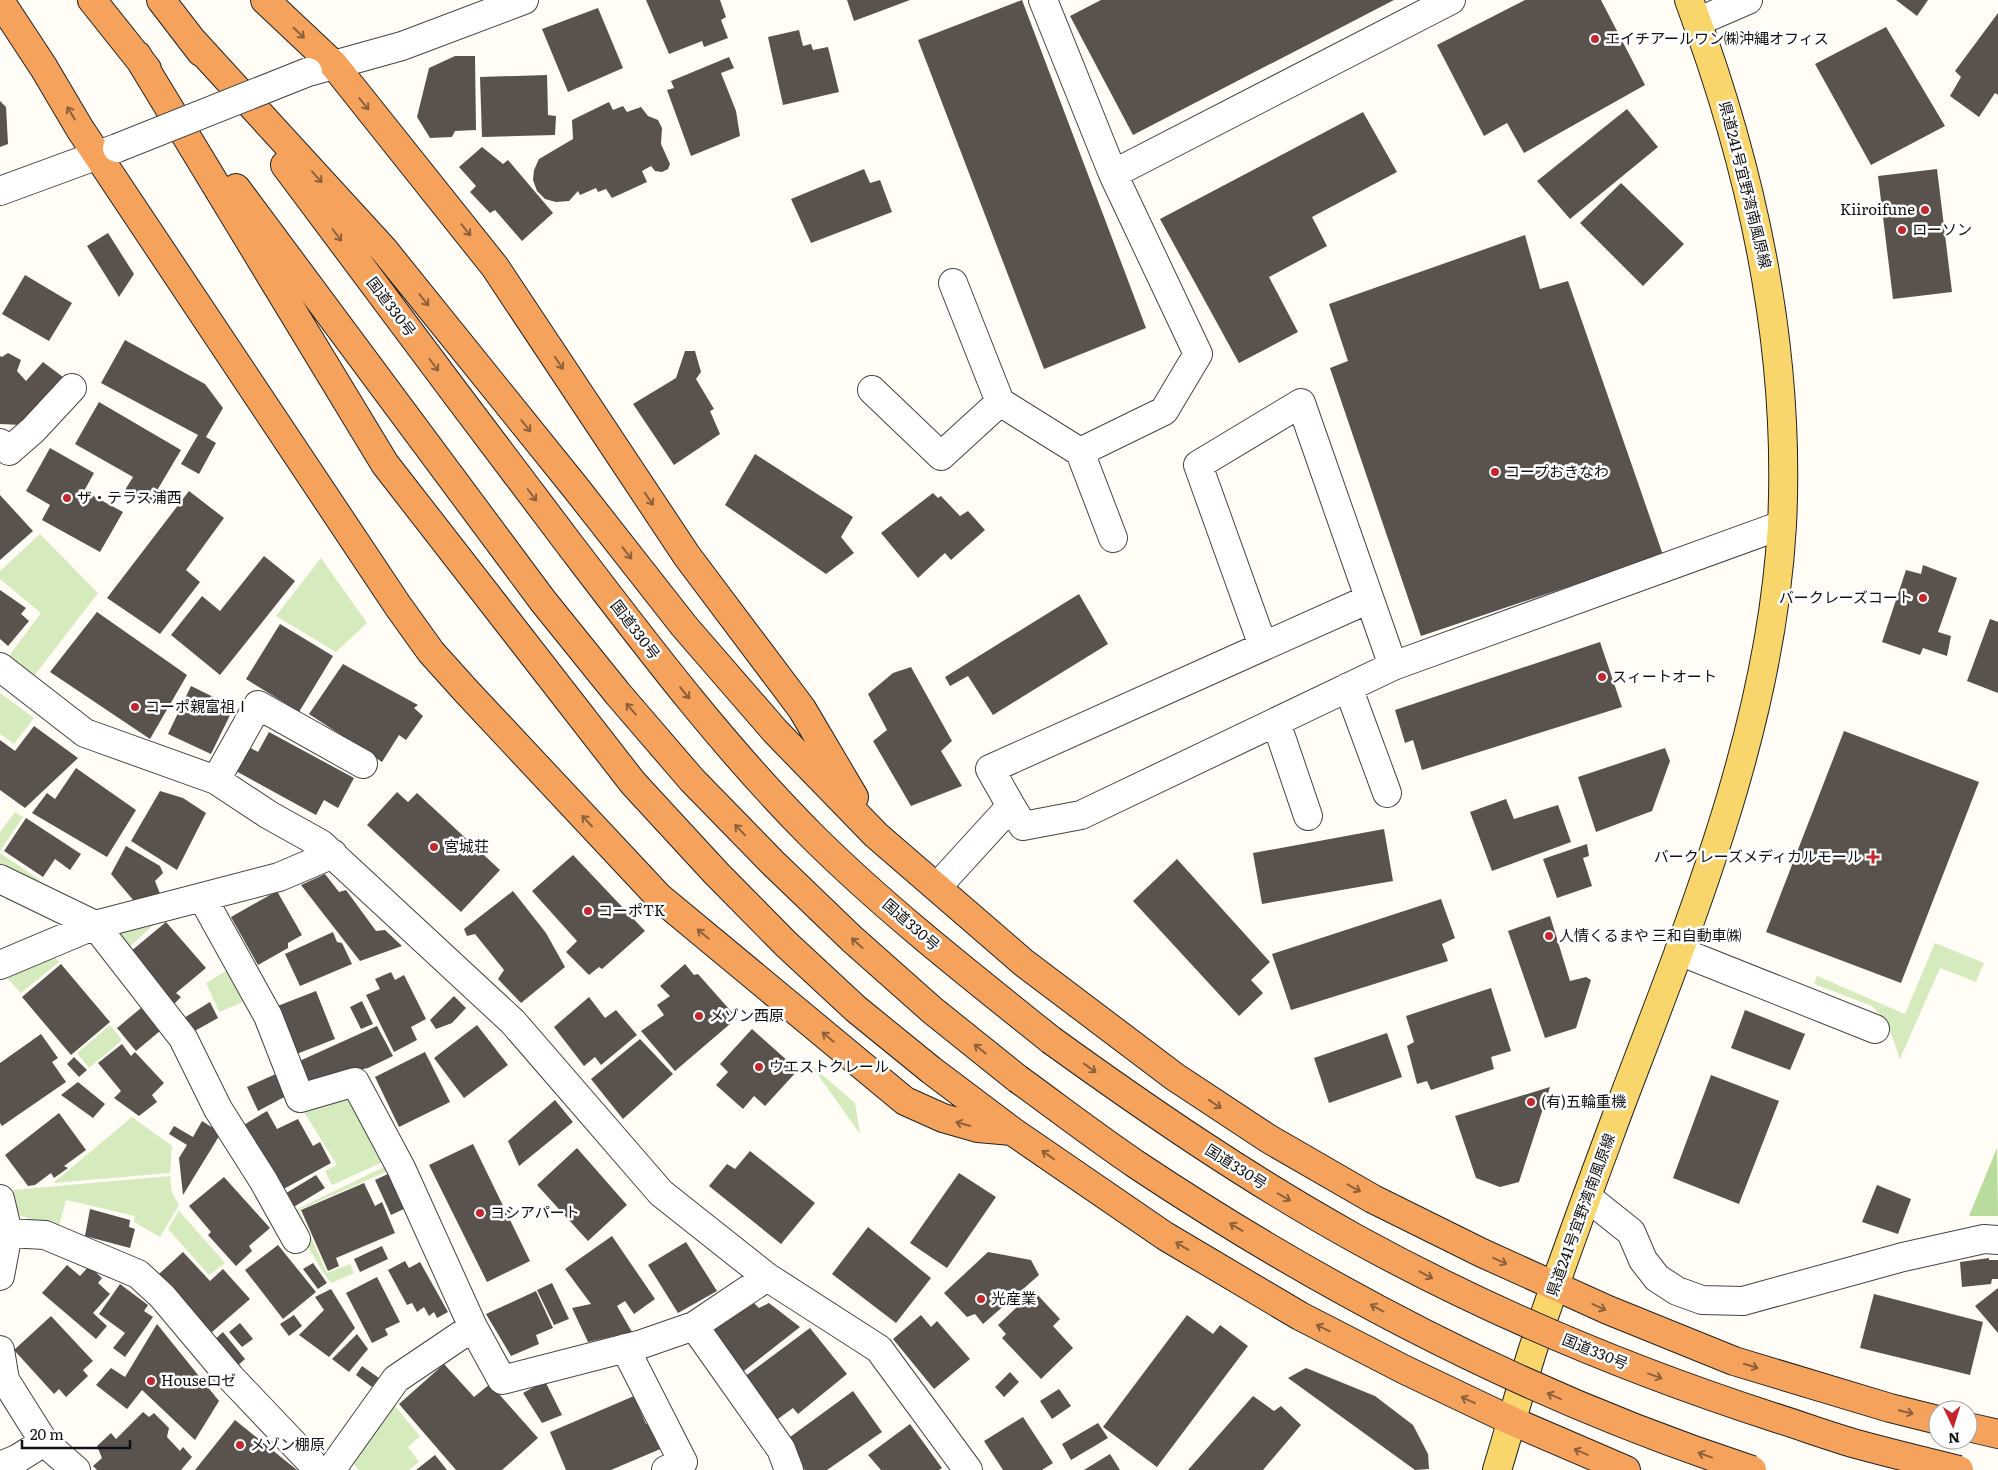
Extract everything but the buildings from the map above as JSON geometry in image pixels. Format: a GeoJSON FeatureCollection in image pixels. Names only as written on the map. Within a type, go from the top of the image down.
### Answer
{"type":"FeatureCollection","features":[{"type":"Feature","properties":{"kind":"highway"},"geometry":{"type":"LineString","coordinates":[[92,0],[137,55],[543,601],[618,694],[692,780],[772,862],[852,939],[932,1010],[1018,1079],[1136,1164],[1232,1225],[1338,1287],[1514,1378],[1589,1411],[1752,1470]]}},
{"type":"Feature","properties":{"kind":"highway","name":"国道330号"},"geometry":{"type":"LineString","coordinates":[[161,0],[487,436],[664,668],[730,746],[814,837],[889,907],[961,969],[1050,1040],[1155,1115],[1255,1179],[1353,1237],[1454,1290],[1604,1357],[1720,1399],[1859,1445],[1959,1470]]}},
{"type":"Feature","properties":{"kind":"highway"},"geometry":{"type":"LineString","coordinates":[[265,0],[334,65],[494,267],[688,556],[802,709],[876,835]]}},
{"type":"Feature","properties":{"kind":"highway"},"geometry":{"type":"LineString","coordinates":[[0,2],[107,151],[398,606],[431,652],[508,737],[659,897],[905,1102],[943,1118],[978,1128],[1012,1130]]}},
{"type":"Feature","properties":{"kind":"highway"},"geometry":{"type":"LineString","coordinates":[[190,38],[384,250],[575,486],[684,626],[775,731],[876,835],[1024,963],[1174,1077],[1268,1140],[1373,1199],[1608,1310],[1734,1361],[1890,1408],[1928,1418]]}},
{"type":"Feature","properties":{"kind":"highway"},"geometry":{"type":"LineString","coordinates":[[137,55],[385,464],[633,783],[716,874],[807,963],[856,1008],[923,1064],[1012,1130],[1165,1236],[1300,1316],[1405,1370],[1512,1421],[1626,1470]]}},
{"type":"Feature","properties":{"kind":"highway"},"geometry":{"type":"LineString","coordinates":[[1978,1429],[1998,1434]]}},
{"type":"Feature","properties":{"kind":"main road","name":"県道241号宜野湾南風原線"},"geometry":{"type":"LineString","coordinates":[[1498,1470],[1532,1353],[1587,1197],[1679,951],[1738,770],[1757,698],[1767,650],[1776,586],[1782,525],[1782,403],[1770,294],[1750,196],[1722,93],[1693,11]]}},
{"type":"Feature","properties":{"kind":"street"},"geometry":{"type":"LineString","coordinates":[[0,191],[308,72],[402,46],[524,0]]}},
{"type":"Feature","properties":{"kind":"street"},"geometry":{"type":"LineString","coordinates":[[1043,0],[1113,174],[1198,354],[1164,411],[1080,452]]}},
{"type":"Feature","properties":{"kind":"street"},"geometry":{"type":"LineString","coordinates":[[1113,174],[1452,0]]}},
{"type":"Feature","properties":{"kind":"street"},"geometry":{"type":"LineString","coordinates":[[1693,11],[1748,0]]}},
{"type":"Feature","properties":{"kind":"street"},"geometry":{"type":"LineString","coordinates":[[953,284],[1000,402],[1080,452],[1113,538]]}},
{"type":"Feature","properties":{"kind":"street"},"geometry":{"type":"LineString","coordinates":[[0,443],[9,451],[33,430],[72,388]]}},
{"type":"Feature","properties":{"kind":"street"},"geometry":{"type":"LineString","coordinates":[[872,390],[941,456],[1000,402]]}},
{"type":"Feature","properties":{"kind":"street"},"geometry":{"type":"LineString","coordinates":[[1263,646],[1198,465],[1301,403],[1393,666]]}},
{"type":"Feature","properties":{"kind":"street"},"geometry":{"type":"LineString","coordinates":[[1369,598],[990,769],[1023,826],[1081,815],[1393,666],[1782,525]]}},
{"type":"Feature","properties":{"kind":"street"},"geometry":{"type":"LineString","coordinates":[[0,667],[85,733],[216,780],[270,815],[321,844],[513,1022],[661,1193],[767,1277],[880,1349],[968,1470]]}},
{"type":"Feature","properties":{"kind":"street"},"geometry":{"type":"LineString","coordinates":[[1348,687],[1387,793]]}},
{"type":"Feature","properties":{"kind":"street"},"geometry":{"type":"LineString","coordinates":[[216,780],[258,705],[363,764]]}},
{"type":"Feature","properties":{"kind":"street"},"geometry":{"type":"LineString","coordinates":[[1276,722],[1308,816]]}},
{"type":"Feature","properties":{"kind":"street"},"geometry":{"type":"LineString","coordinates":[[937,887],[1012,806]]}},
{"type":"Feature","properties":{"kind":"street"},"geometry":{"type":"LineString","coordinates":[[0,965],[95,925],[279,877],[333,854]]}},
{"type":"Feature","properties":{"kind":"street"},"geometry":{"type":"LineString","coordinates":[[0,879],[95,925],[182,1038],[218,1109],[263,1180],[296,1239]]}},
{"type":"Feature","properties":{"kind":"street"},"geometry":{"type":"LineString","coordinates":[[202,897],[268,1016],[300,1098],[354,1082],[400,1168],[473,1327],[502,1380],[625,1348],[694,1326],[767,1277]]}},
{"type":"Feature","properties":{"kind":"street"},"geometry":{"type":"LineString","coordinates":[[1679,951],[1875,1029]]}},
{"type":"Feature","properties":{"kind":"street"},"geometry":{"type":"LineString","coordinates":[[1587,1197],[1631,1232],[1643,1260],[1656,1278],[1677,1291],[1702,1300],[1743,1301],[1903,1257],[1984,1239],[1998,1240]]}},
{"type":"Feature","properties":{"kind":"street"},"geometry":{"type":"LineString","coordinates":[[0,1199],[8,1233],[0,1276]]}},
{"type":"Feature","properties":{"kind":"street"},"geometry":{"type":"LineString","coordinates":[[8,1233],[45,1235],[138,1274],[162,1296],[231,1378],[312,1462],[315,1470]]}},
{"type":"Feature","properties":{"kind":"street"},"geometry":{"type":"LineString","coordinates":[[694,1326],[781,1450],[790,1470]]}},
{"type":"Feature","properties":{"kind":"street"},"geometry":{"type":"LineString","coordinates":[[331,1470],[396,1380],[473,1327]]}},
{"type":"Feature","properties":{"kind":"street"},"geometry":{"type":"LineString","coordinates":[[625,1348],[683,1462],[666,1470]]}},
{"type":"Feature","properties":{"kind":"street"},"geometry":{"type":"LineString","coordinates":[[0,1350],[5,1380],[44,1442],[76,1470]]}},
{"type":"Feature","properties":{"kind":"street"},"geometry":{"type":"LineString","coordinates":[[0,1466],[17,1459],[44,1442]]}},
{"type":"Feature","properties":{"kind":"green space"},"geometry":{"type":"Polygon","coordinates":[[[40,534],[98,593],[34,676],[9,656],[41,613],[0,579],[0,571],[40,534]]]}},
{"type":"Feature","properties":{"kind":"green space"},"geometry":{"type":"Polygon","coordinates":[[[321,558],[367,623],[336,652],[276,616],[321,558]]]}},
{"type":"Feature","properties":{"kind":"green space"},"geometry":{"type":"Polygon","coordinates":[[[0,693],[34,718],[14,744],[0,734],[0,693]]]}},
{"type":"Feature","properties":{"kind":"green space"},"geometry":{"type":"Polygon","coordinates":[[[15,812],[23,817],[0,851],[0,832],[15,812]]]}},
{"type":"Feature","properties":{"kind":"green space"},"geometry":{"type":"Polygon","coordinates":[[[0,853],[40,880],[36,886],[0,870],[0,853]]]}},
{"type":"Feature","properties":{"kind":"green space"},"geometry":{"type":"Polygon","coordinates":[[[161,918],[125,951],[106,930],[161,918]]]}},
{"type":"Feature","properties":{"kind":"green space"},"geometry":{"type":"Polygon","coordinates":[[[1935,943],[1984,963],[1976,982],[1940,968],[1900,1059],[1887,1022],[1872,1006],[1814,984],[1817,976],[1905,1014],[1935,943]]]}},
{"type":"Feature","properties":{"kind":"green space"},"geometry":{"type":"Polygon","coordinates":[[[53,955],[59,962],[21,993],[4,975],[53,955]]]}},
{"type":"Feature","properties":{"kind":"green space"},"geometry":{"type":"Polygon","coordinates":[[[231,968],[248,1000],[219,1012],[206,983],[231,968]]]}},
{"type":"Feature","properties":{"kind":"green space"},"geometry":{"type":"Polygon","coordinates":[[[110,1025],[122,1040],[89,1068],[77,1053],[110,1025]]]}},
{"type":"Feature","properties":{"kind":"green space"},"geometry":{"type":"Polygon","coordinates":[[[811,1065],[855,1103],[860,1134],[811,1065]]]}},
{"type":"Feature","properties":{"kind":"green space"},"geometry":{"type":"Polygon","coordinates":[[[348,1088],[385,1161],[332,1185],[325,1171],[337,1165],[299,1104],[348,1088]]]}},
{"type":"Feature","properties":{"kind":"green space"},"geometry":{"type":"Polygon","coordinates":[[[132,1117],[172,1146],[170,1173],[53,1183],[132,1117]]]}},
{"type":"Feature","properties":{"kind":"green space"},"geometry":{"type":"Polygon","coordinates":[[[1997,1148],[1998,1216],[1969,1216],[1997,1148]]]}},
{"type":"Feature","properties":{"kind":"green space"},"geometry":{"type":"Polygon","coordinates":[[[386,1166],[388,1171],[299,1210],[327,1273],[350,1264],[354,1273],[331,1283],[319,1266],[289,1213],[386,1166]]]}},
{"type":"Feature","properties":{"kind":"green space"},"geometry":{"type":"Polygon","coordinates":[[[170,1176],[172,1193],[179,1205],[160,1237],[134,1222],[135,1216],[66,1200],[58,1229],[16,1214],[13,1190],[170,1176]]]}},
{"type":"Feature","properties":{"kind":"green space"},"geometry":{"type":"Polygon","coordinates":[[[179,1211],[225,1263],[209,1275],[168,1229],[179,1211]]]}},
{"type":"Feature","properties":{"kind":"green space"},"geometry":{"type":"Polygon","coordinates":[[[394,1405],[420,1436],[408,1447],[419,1462],[409,1470],[359,1470],[350,1460],[394,1405]]]}},
{"type":"Feature","properties":{"kind":"place","name":"エイチアールワン㈱沖縄オフィス"},"geometry":{"type":"Point","coordinates":[1595,39]}},
{"type":"Feature","properties":{"kind":"place","name":"Kiiroifune"},"geometry":{"type":"Point","coordinates":[1925,210]}},
{"type":"Feature","properties":{"kind":"place","name":"ローソン"},"geometry":{"type":"Point","coordinates":[1902,230]}},
{"type":"Feature","properties":{"kind":"place","name":"コープおきなわ"},"geometry":{"type":"Point","coordinates":[1495,472]}},
{"type":"Feature","properties":{"kind":"place","name":"ザ・テラス浦西"},"geometry":{"type":"Point","coordinates":[67,498]}},
{"type":"Feature","properties":{"kind":"place","name":"バークレーズコート"},"geometry":{"type":"Point","coordinates":[1923,598]}},
{"type":"Feature","properties":{"kind":"place","name":"スィートオート"},"geometry":{"type":"Point","coordinates":[1602,677]}},
{"type":"Feature","properties":{"kind":"place","name":"コーポ親富祖Ⅰ"},"geometry":{"type":"Point","coordinates":[135,707]}},
{"type":"Feature","properties":{"kind":"place","name":"宮城荘"},"geometry":{"type":"Point","coordinates":[434,847]}},
{"type":"Feature","properties":{"kind":"place","name":"バークレーズメディカルモール"},"geometry":{"type":"Point","coordinates":[1873,857]}},
{"type":"Feature","properties":{"kind":"place","name":"コーポTK"},"geometry":{"type":"Point","coordinates":[588,911]}},
{"type":"Feature","properties":{"kind":"place","name":"人情くるまや 三和自動車㈱"},"geometry":{"type":"Point","coordinates":[1549,936]}},
{"type":"Feature","properties":{"kind":"place","name":"メゾン西原"},"geometry":{"type":"Point","coordinates":[699,1016]}},
{"type":"Feature","properties":{"kind":"place","name":"ウエストクレール"},"geometry":{"type":"Point","coordinates":[759,1067]}},
{"type":"Feature","properties":{"kind":"place","name":"(有)五輪重機"},"geometry":{"type":"Point","coordinates":[1531,1102]}},
{"type":"Feature","properties":{"kind":"place","name":"ヨシアパート"},"geometry":{"type":"Point","coordinates":[480,1213]}},
{"type":"Feature","properties":{"kind":"place","name":"光産業"},"geometry":{"type":"Point","coordinates":[981,1299]}},
{"type":"Feature","properties":{"kind":"place","name":"Houseロゼ"},"geometry":{"type":"Point","coordinates":[151,1381]}},
{"type":"Feature","properties":{"kind":"place","name":"メゾン棚原"},"geometry":{"type":"Point","coordinates":[240,1445]}}]}
